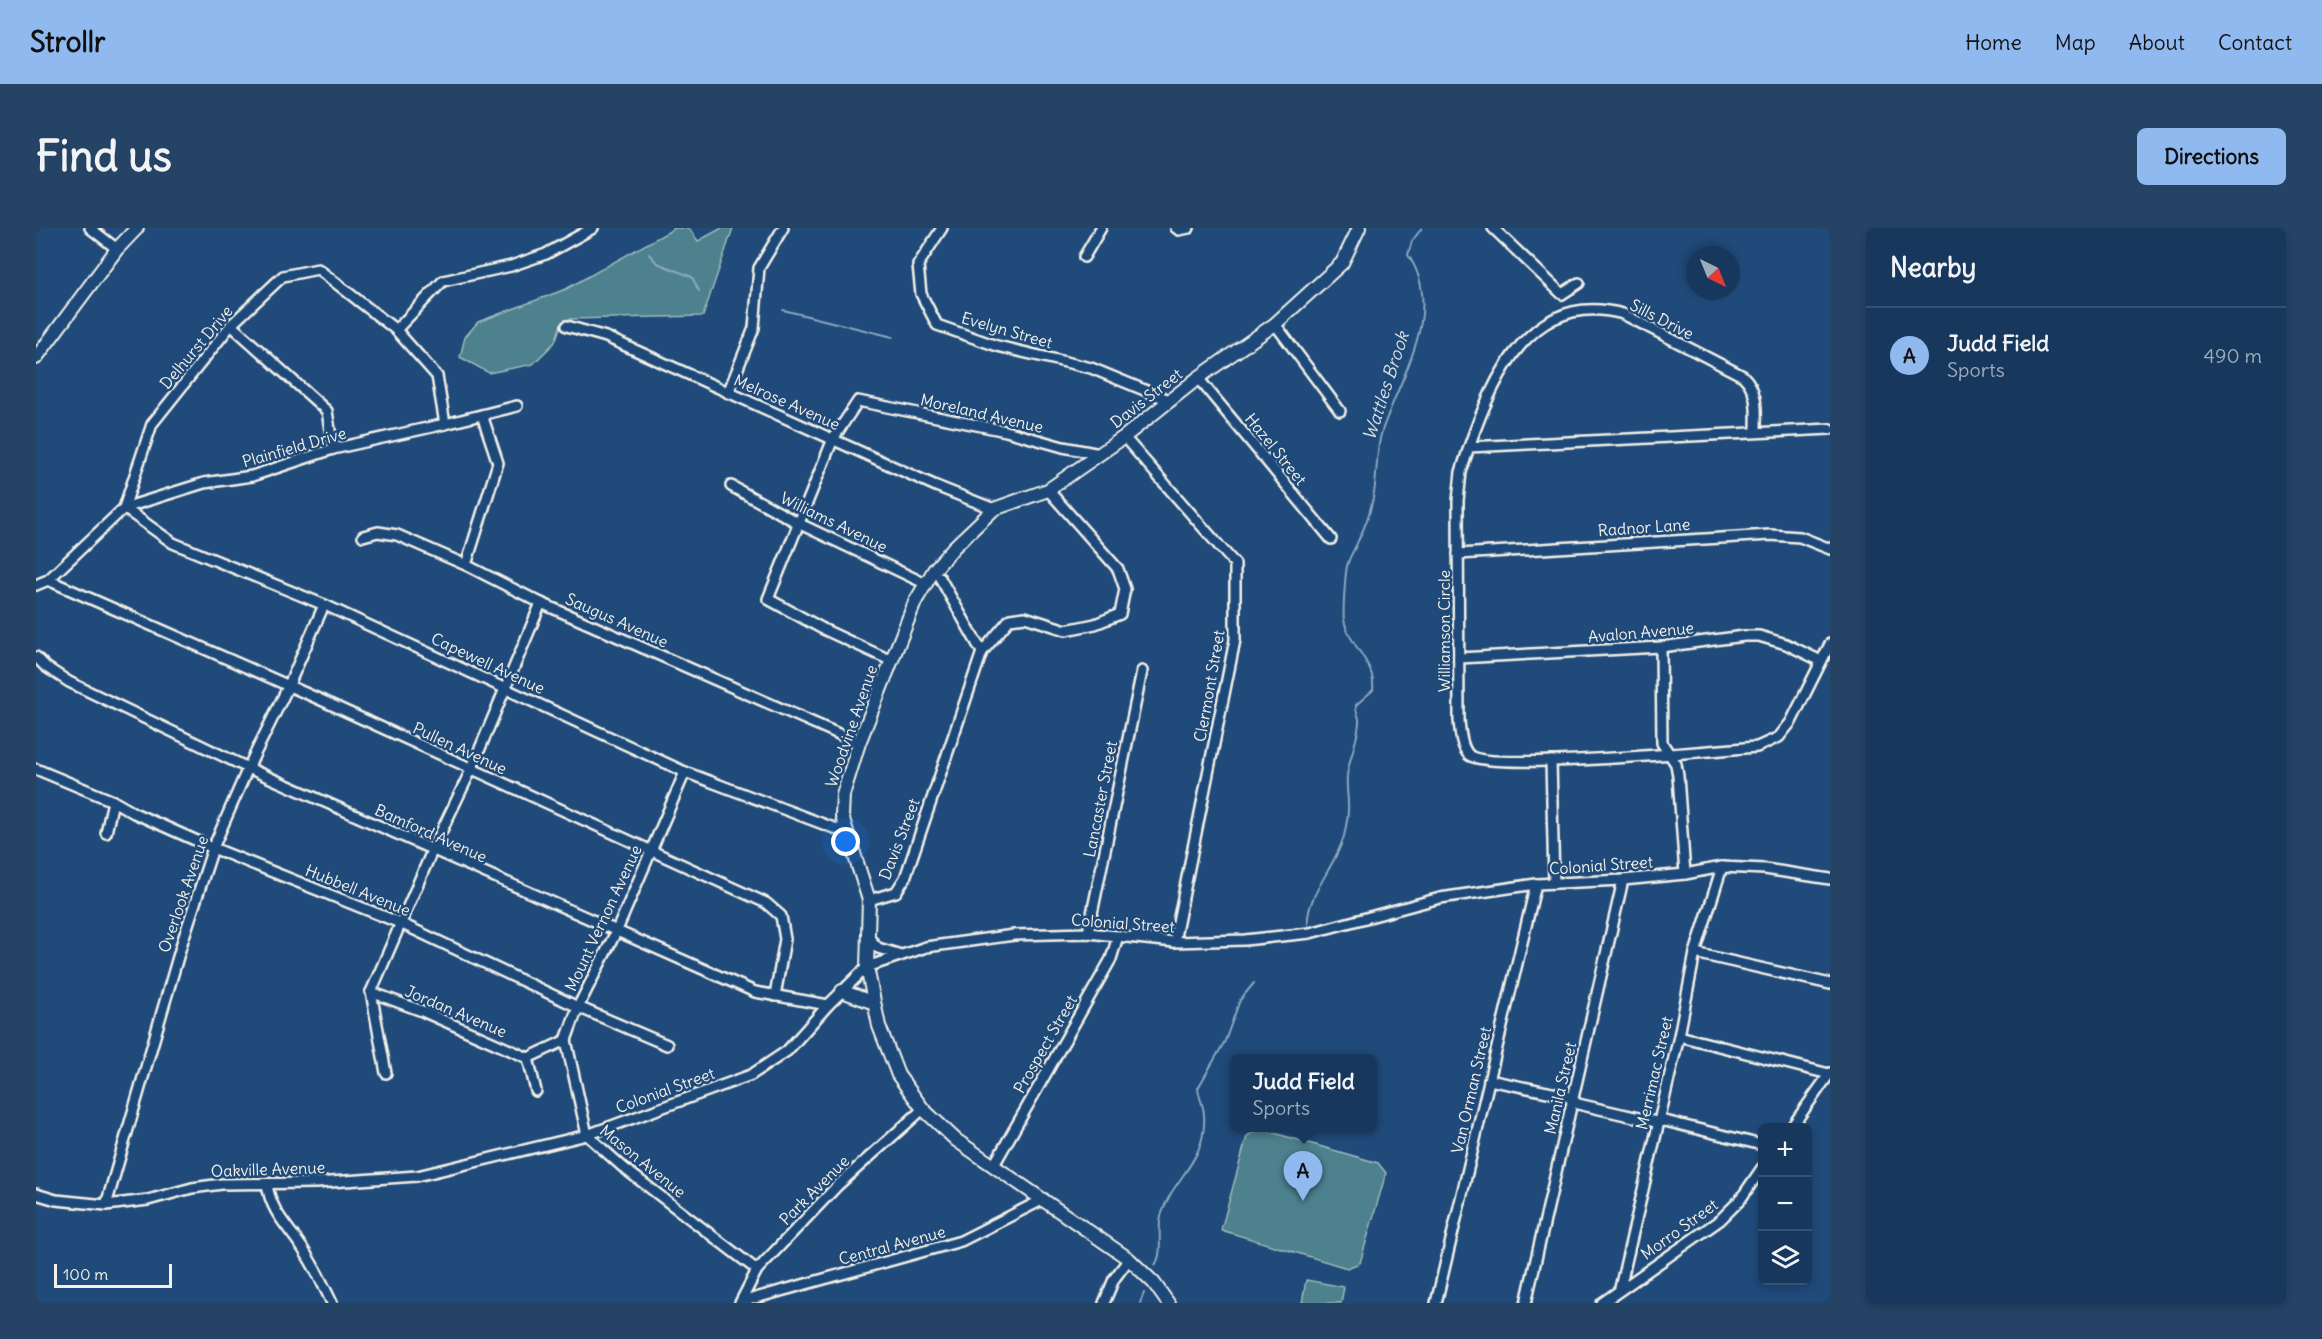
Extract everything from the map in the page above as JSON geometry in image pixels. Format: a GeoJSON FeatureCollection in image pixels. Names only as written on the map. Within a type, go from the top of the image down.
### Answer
{"type":"FeatureCollection","features":[{"type":"Feature","properties":{"kind":"main road"},"geometry":{"type":"LineString","coordinates":[[36,358],[117,249],[137,228]]}},
{"type":"Feature","properties":{"kind":"main road","name":"Davis Street"},"geometry":{"type":"LineString","coordinates":[[937,574],[954,547],[994,509],[1048,490],[1124,437],[1198,378],[1275,324],[1342,262],[1359,228]]}},
{"type":"Feature","properties":{"kind":"main road","name":"Woodvine Avenue"},"geometry":{"type":"LineString","coordinates":[[869,900],[842,816],[843,795],[859,743],[924,583],[937,574]]}},
{"type":"Feature","properties":{"kind":"main road","name":"Davis Street"},"geometry":{"type":"LineString","coordinates":[[869,900],[867,967],[879,1026],[898,1074],[922,1110],[956,1140],[1129,1259],[1154,1283],[1168,1303]]}},
{"type":"Feature","properties":{"kind":"main road"},"geometry":{"type":"LineString","coordinates":[[842,991],[874,1003]]}},
{"type":"Feature","properties":{"kind":"street"},"geometry":{"type":"LineString","coordinates":[[90,228],[117,249]]}},
{"type":"Feature","properties":{"kind":"street"},"geometry":{"type":"LineString","coordinates":[[396,330],[443,281],[511,266],[537,257],[593,228]]}},
{"type":"Feature","properties":{"kind":"street"},"geometry":{"type":"LineString","coordinates":[[728,393],[754,328],[759,268],[783,228]]}},
{"type":"Feature","properties":{"kind":"street","name":"Evelyn Street"},"geometry":{"type":"LineString","coordinates":[[942,228],[918,265],[921,294],[937,325],[996,346],[1091,368],[1171,401]]}},
{"type":"Feature","properties":{"kind":"street"},"geometry":{"type":"LineString","coordinates":[[1084,256],[1101,228]]}},
{"type":"Feature","properties":{"kind":"street"},"geometry":{"type":"LineString","coordinates":[[1176,228],[1179,230],[1189,228]]}},
{"type":"Feature","properties":{"kind":"street"},"geometry":{"type":"LineString","coordinates":[[1493,228],[1562,294],[1579,284]]}},
{"type":"Feature","properties":{"kind":"street","name":"Delhurst Drive"},"geometry":{"type":"LineString","coordinates":[[124,508],[152,424],[231,325],[283,276],[318,269],[396,330],[437,376],[445,424]]}},
{"type":"Feature","properties":{"kind":"street","name":"Sills Drive"},"geometry":{"type":"LineString","coordinates":[[1469,447],[1478,420],[1500,373],[1518,349],[1553,317],[1588,310],[1608,310],[1623,314],[1743,376],[1752,385],[1755,393],[1756,431]]}},
{"type":"Feature","properties":{"kind":"street"},"geometry":{"type":"LineString","coordinates":[[1275,324],[1340,411]]}},
{"type":"Feature","properties":{"kind":"street"},"geometry":{"type":"LineString","coordinates":[[231,325],[327,411],[333,449]]}},
{"type":"Feature","properties":{"kind":"street","name":"Melrose Avenue"},"geometry":{"type":"LineString","coordinates":[[567,326],[606,337],[936,486],[994,509]]}},
{"type":"Feature","properties":{"kind":"street","name":"Hazel Street"},"geometry":{"type":"LineString","coordinates":[[1198,378],[1331,539]]}},
{"type":"Feature","properties":{"kind":"street","name":"Moreland Avenue"},"geometry":{"type":"LineString","coordinates":[[833,438],[858,401],[1006,431],[1063,447],[1100,454]]}},
{"type":"Feature","properties":{"kind":"street","name":"Plainfield Drive"},"geometry":{"type":"LineString","coordinates":[[36,585],[48,580],[124,508],[204,483],[252,476],[333,449],[517,406]]}},
{"type":"Feature","properties":{"kind":"street"},"geometry":{"type":"LineString","coordinates":[[466,565],[498,463],[482,416]]}},
{"type":"Feature","properties":{"kind":"street"},"geometry":{"type":"LineString","coordinates":[[1469,447],[1830,429]]}},
{"type":"Feature","properties":{"kind":"street","name":"Clermont Street"},"geometry":{"type":"LineString","coordinates":[[1124,437],[1235,564],[1235,640],[1174,942]]}},
{"type":"Feature","properties":{"kind":"street"},"geometry":{"type":"LineString","coordinates":[[833,438],[768,599],[892,661]]}},
{"type":"Feature","properties":{"kind":"street","name":"Williamson Circle"},"geometry":{"type":"LineString","coordinates":[[1469,447],[1461,472],[1458,501],[1459,720],[1461,739],[1468,754],[1478,759],[1497,762],[1551,761],[1757,747],[1779,737],[1791,722],[1830,644]]}},
{"type":"Feature","properties":{"kind":"street","name":"Williams Avenue"},"geometry":{"type":"LineString","coordinates":[[731,486],[800,524],[924,583]]}},
{"type":"Feature","properties":{"kind":"street"},"geometry":{"type":"LineString","coordinates":[[937,574],[982,652],[1010,619],[1025,617],[1066,630],[1095,624],[1120,614],[1125,589],[1118,569],[1048,490]]}},
{"type":"Feature","properties":{"kind":"street","name":"Capewell Avenue"},"geometry":{"type":"LineString","coordinates":[[124,508],[174,543],[324,605],[506,687],[685,772],[847,833]]}},
{"type":"Feature","properties":{"kind":"street","name":"Saugus Avenue"},"geometry":{"type":"LineString","coordinates":[[363,536],[378,532],[397,535],[466,565],[542,603],[859,743]]}},
{"type":"Feature","properties":{"kind":"street","name":"Radnor Lane"},"geometry":{"type":"LineString","coordinates":[[1458,554],[1770,535],[1800,537],[1830,549]]}},
{"type":"Feature","properties":{"kind":"street","name":"Pullen Avenue"},"geometry":{"type":"LineString","coordinates":[[48,580],[321,700],[766,903],[781,916],[785,939],[775,996]]}},
{"type":"Feature","properties":{"kind":"street"},"geometry":{"type":"LineString","coordinates":[[386,1073],[371,992],[432,850],[471,770],[542,603]]}},
{"type":"Feature","properties":{"kind":"street","name":"Overlook Avenue"},"geometry":{"type":"LineString","coordinates":[[106,1205],[182,943],[213,848],[324,605]]}},
{"type":"Feature","properties":{"kind":"street","name":"Avalon Avenue"},"geometry":{"type":"LineString","coordinates":[[1458,658],[1661,647],[1759,636],[1786,644],[1821,661]]}},
{"type":"Feature","properties":{"kind":"street"},"geometry":{"type":"LineString","coordinates":[[1661,647],[1662,743],[1676,764],[1685,874]]}},
{"type":"Feature","properties":{"kind":"street","name":"Davis Street"},"geometry":{"type":"LineString","coordinates":[[869,900],[896,892],[905,878],[982,652]]}},
{"type":"Feature","properties":{"kind":"street","name":"Bamford Avenue"},"geometry":{"type":"LineString","coordinates":[[36,657],[46,668],[69,682],[248,768],[755,992],[828,1005]]}},
{"type":"Feature","properties":{"kind":"street","name":"Lancaster Street"},"geometry":{"type":"LineString","coordinates":[[1088,933],[1142,671]]}},
{"type":"Feature","properties":{"kind":"street"},"geometry":{"type":"LineString","coordinates":[[1551,761],[1554,883]]}},
{"type":"Feature","properties":{"kind":"street","name":"Hubbell Avenue"},"geometry":{"type":"LineString","coordinates":[[36,769],[113,801],[134,813],[213,848],[400,923],[578,1007],[667,1045]]}},
{"type":"Feature","properties":{"kind":"street","name":"Mount Vernon Avenue"},"geometry":{"type":"LineString","coordinates":[[566,1040],[578,1007],[617,930],[685,772]]}},
{"type":"Feature","properties":{"kind":"street"},"geometry":{"type":"LineString","coordinates":[[106,833],[113,801]]}},
{"type":"Feature","properties":{"kind":"street","name":"Colonial Street"},"geometry":{"type":"LineString","coordinates":[[467,1164],[587,1135],[751,1074],[787,1051],[828,1005],[867,967],[926,947],[1014,935],[1088,933],[1174,942],[1245,940],[1310,933],[1440,898],[1536,884],[1623,880],[1685,874],[1722,867],[1766,869],[1830,879]]}},
{"type":"Feature","properties":{"kind":"street","name":"Merrimac Street"},"geometry":{"type":"LineString","coordinates":[[1620,1288],[1679,1036],[1695,953],[1722,867]]}},
{"type":"Feature","properties":{"kind":"street","name":"Manila Street"},"geometry":{"type":"LineString","coordinates":[[1526,1303],[1623,880]]}},
{"type":"Feature","properties":{"kind":"street","name":"Van Orman Street"},"geometry":{"type":"LineString","coordinates":[[1436,1303],[1536,884]]}},
{"type":"Feature","properties":{"kind":"street","name":"Prospect Street"},"geometry":{"type":"LineString","coordinates":[[994,1165],[1111,959],[1118,936]]}},
{"type":"Feature","properties":{"kind":"street"},"geometry":{"type":"LineString","coordinates":[[868,937],[878,948],[901,956]]}},
{"type":"Feature","properties":{"kind":"street"},"geometry":{"type":"LineString","coordinates":[[1695,953],[1830,984]]}},
{"type":"Feature","properties":{"kind":"street","name":"Jordan Avenue"},"geometry":{"type":"LineString","coordinates":[[371,992],[423,1011],[528,1058]]}},
{"type":"Feature","properties":{"kind":"street"},"geometry":{"type":"LineString","coordinates":[[1679,1036],[1830,1073],[1795,1123]]}},
{"type":"Feature","properties":{"kind":"street"},"geometry":{"type":"LineString","coordinates":[[536,1090],[528,1058],[566,1040]]}},
{"type":"Feature","properties":{"kind":"street","name":"Mason Avenue"},"geometry":{"type":"LineString","coordinates":[[566,1040],[587,1135],[625,1169],[757,1270]]}},
{"type":"Feature","properties":{"kind":"street"},"geometry":{"type":"LineString","coordinates":[[1489,1080],[1567,1096],[1578,1104],[1659,1122],[1665,1121],[1758,1144]]}},
{"type":"Feature","properties":{"kind":"street","name":"Park Avenue"},"geometry":{"type":"LineString","coordinates":[[741,1303],[757,1270],[838,1185],[922,1110]]}},
{"type":"Feature","properties":{"kind":"street","name":"Oakville Avenue"},"geometry":{"type":"LineString","coordinates":[[36,1194],[56,1200],[106,1205],[148,1200],[192,1188],[222,1184],[316,1184],[417,1176],[467,1164]]}},
{"type":"Feature","properties":{"kind":"street","name":"Morro Street"},"geometry":{"type":"LineString","coordinates":[[1602,1303],[1620,1288],[1720,1220],[1740,1200],[1758,1174]]}},
{"type":"Feature","properties":{"kind":"street"},"geometry":{"type":"LineString","coordinates":[[267,1184],[269,1200],[275,1212],[304,1250],[332,1303]]}},
{"type":"Feature","properties":{"kind":"street","name":"Central Avenue"},"geometry":{"type":"LineString","coordinates":[[741,1303],[961,1241],[1044,1199]]}},
{"type":"Feature","properties":{"kind":"street"},"geometry":{"type":"LineString","coordinates":[[1104,1303],[1114,1280],[1129,1259]]}},
{"type":"Feature","properties":{"kind":"green space"},"geometry":{"type":"Polygon","coordinates":[[[675,228],[689,228],[698,241],[722,228],[733,228],[703,316],[569,319],[562,322],[555,342],[533,364],[489,373],[460,357],[465,337],[478,322],[566,289],[675,228]]]}},
{"type":"Feature","properties":{"kind":"green space"},"geometry":{"type":"Polygon","coordinates":[[[1254,1132],[1270,1132],[1378,1163],[1386,1173],[1360,1263],[1347,1268],[1221,1230],[1247,1136],[1254,1132]]]}},
{"type":"Feature","properties":{"kind":"green space"},"geometry":{"type":"Polygon","coordinates":[[[1306,1280],[1344,1287],[1341,1303],[1302,1303],[1306,1280]]]}},
{"type":"Feature","properties":{"kind":"waterway","name":"Wattles Brook"},"geometry":{"type":"LineString","coordinates":[[1308,925],[1311,904],[1335,859],[1345,832],[1348,812],[1347,776],[1359,722],[1356,705],[1373,690],[1370,671],[1351,638],[1344,620],[1346,574],[1348,563],[1372,504],[1382,431],[1408,366],[1421,321],[1422,298],[1419,276],[1408,255],[1412,241],[1422,228]]}},
{"type":"Feature","properties":{"kind":"waterway"},"geometry":{"type":"LineString","coordinates":[[649,254],[657,263],[692,277],[699,291]]}},
{"type":"Feature","properties":{"kind":"waterway"},"geometry":{"type":"LineString","coordinates":[[783,310],[893,337]]}},
{"type":"Feature","properties":{"kind":"waterway","name":"Wattles Brook"},"geometry":{"type":"LineString","coordinates":[[1155,1265],[1160,1248],[1161,1216],[1166,1202],[1195,1158],[1200,1146],[1204,1115],[1198,1088],[1225,1041],[1240,1000],[1254,983]]}},
{"type":"Feature","properties":{"kind":"waterway","name":"Wattles Brook"},"geometry":{"type":"LineString","coordinates":[[1140,1303],[1144,1293]]}},
{"type":"Feature","properties":{"kind":"place","name":"Judd Field"},"geometry":{"type":"Point","coordinates":[1303,1201]}}]}
